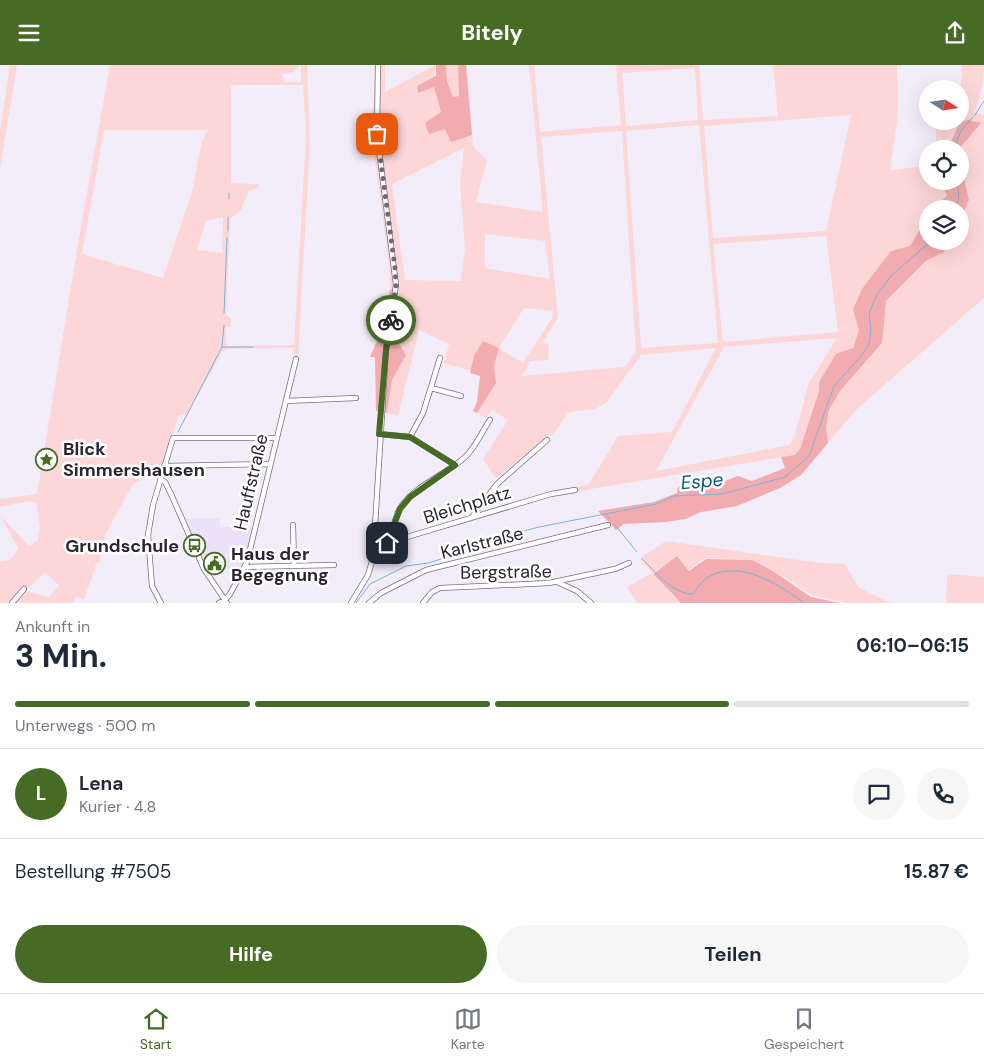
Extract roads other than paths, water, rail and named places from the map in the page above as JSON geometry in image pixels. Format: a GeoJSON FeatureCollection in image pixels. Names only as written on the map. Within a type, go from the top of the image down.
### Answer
{"type":"FeatureCollection","features":[{"type":"Feature","properties":{"kind":"street"},"geometry":{"type":"LineString","coordinates":[[351,603],[368,575],[373,558],[379,434],[386,350],[396,285],[377,134],[378,65]]}},
{"type":"Feature","properties":{"kind":"street"},"geometry":{"type":"LineString","coordinates":[[410,437],[423,413],[440,358]]}},
{"type":"Feature","properties":{"kind":"street","name":"Hauffstraße"},"geometry":{"type":"LineString","coordinates":[[226,602],[244,567],[296,359]]}},
{"type":"Feature","properties":{"kind":"street"},"geometry":{"type":"LineString","coordinates":[[431,388],[461,396]]}},
{"type":"Feature","properties":{"kind":"street"},"geometry":{"type":"LineString","coordinates":[[286,401],[356,398]]}},
{"type":"Feature","properties":{"kind":"street"},"geometry":{"type":"LineString","coordinates":[[373,558],[379,555],[387,543],[400,509],[410,497],[466,457],[490,419]]}},
{"type":"Feature","properties":{"kind":"street"},"geometry":{"type":"LineString","coordinates":[[379,434],[410,437],[455,465]]}},
{"type":"Feature","properties":{"kind":"street"},"geometry":{"type":"LineString","coordinates":[[162,603],[152,586],[148,535],[160,479],[173,438],[276,438]]}},
{"type":"Feature","properties":{"kind":"street"},"geometry":{"type":"LineString","coordinates":[[471,518],[497,483],[547,441]]}},
{"type":"Feature","properties":{"kind":"street"},"geometry":{"type":"LineString","coordinates":[[164,466],[269,465]]}},
{"type":"Feature","properties":{"kind":"street"},"geometry":{"type":"LineString","coordinates":[[160,479],[165,482],[171,494],[204,569],[226,602],[219,603]]}},
{"type":"Feature","properties":{"kind":"street","name":"Bleichplatz"},"geometry":{"type":"LineString","coordinates":[[387,543],[551,494],[575,490]]}},
{"type":"Feature","properties":{"kind":"street"},"geometry":{"type":"LineString","coordinates":[[293,525],[294,565]]}},
{"type":"Feature","properties":{"kind":"street","name":"Karlstraße"},"geometry":{"type":"LineString","coordinates":[[369,603],[382,593],[426,570],[608,525]]}},
{"type":"Feature","properties":{"kind":"street"},"geometry":{"type":"LineString","coordinates":[[556,582],[615,569],[630,563]]}},
{"type":"Feature","properties":{"kind":"street"},"geometry":{"type":"LineString","coordinates":[[244,567],[334,565]]}},
{"type":"Feature","properties":{"kind":"street","name":"Bergstraße"},"geometry":{"type":"LineString","coordinates":[[423,603],[432,592],[440,588],[556,582],[577,591],[591,603]]}},
{"type":"Feature","properties":{"kind":"street"},"geometry":{"type":"LineString","coordinates":[[8,603],[24,589]]}},
{"type":"Feature","properties":{"kind":"street"},"geometry":{"type":"LineString","coordinates":[[12,603],[20,593]]}},
{"type":"Feature","properties":{"kind":"waterway","name":"Espe"},"geometry":{"type":"LineString","coordinates":[[975,115],[984,101]]}},
{"type":"Feature","properties":{"kind":"waterway","name":"Espe"},"geometry":{"type":"LineString","coordinates":[[957,140],[961,131],[973,117]]}},
{"type":"Feature","properties":{"kind":"waterway","name":"Espe"},"geometry":{"type":"LineString","coordinates":[[958,190],[958,200]]}},
{"type":"Feature","properties":{"kind":"waterway"},"geometry":{"type":"LineString","coordinates":[[229,193],[229,199]]}},
{"type":"Feature","properties":{"kind":"waterway"},"geometry":{"type":"LineString","coordinates":[[228,217],[228,231]]}},
{"type":"Feature","properties":{"kind":"waterway"},"geometry":{"type":"LineString","coordinates":[[224,313],[227,238]]}},
{"type":"Feature","properties":{"kind":"waterway","name":"Espe"},"geometry":{"type":"LineString","coordinates":[[356,603],[370,584],[406,566],[428,563],[484,546],[494,539],[539,527],[656,504],[673,496],[723,494],[785,477],[809,456],[834,386],[862,355],[869,344],[871,330],[869,314],[876,296],[891,276],[921,250]]}},
{"type":"Feature","properties":{"kind":"waterway"},"geometry":{"type":"LineString","coordinates":[[178,432],[222,347],[224,325]]}},
{"type":"Feature","properties":{"kind":"waterway"},"geometry":{"type":"LineString","coordinates":[[222,347],[253,347]]}},
{"type":"Feature","properties":{"kind":"waterway","name":"Espe"},"geometry":{"type":"LineString","coordinates":[[606,514],[610,519]]}},
{"type":"Feature","properties":{"kind":"waterway"},"geometry":{"type":"LineString","coordinates":[[615,525],[637,552]]}},
{"type":"Feature","properties":{"kind":"waterway"},"geometry":{"type":"LineString","coordinates":[[642,559],[671,586],[685,593],[693,594],[705,579],[718,573],[744,572],[770,581],[804,603]]}},
{"type":"Feature","properties":{"kind":"place","name":"Blick Simmershausen"},"geometry":{"type":"Point","coordinates":[47,459]}},
{"type":"Feature","properties":{"kind":"place","name":"Grundschule"},"geometry":{"type":"Point","coordinates":[195,546]}},
{"type":"Feature","properties":{"kind":"place","name":"Haus der Begegnung"},"geometry":{"type":"Point","coordinates":[215,564]}}]}
